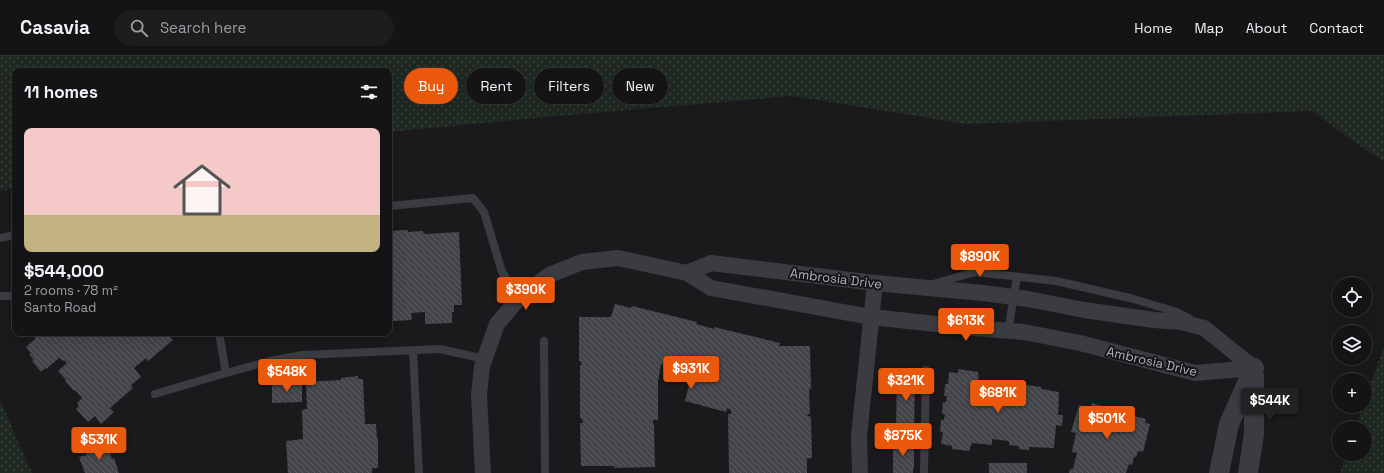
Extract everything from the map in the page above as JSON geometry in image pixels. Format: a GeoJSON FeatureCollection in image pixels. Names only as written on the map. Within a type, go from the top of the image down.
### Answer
{"type":"FeatureCollection","features":[{"type":"Feature","properties":{"kind":"street","name":"Ambrosia Drive"},"geometry":{"type":"LineString","coordinates":[[484,473],[479,395],[482,366],[497,324],[519,298],[549,275],[582,262],[618,258],[687,273],[711,288],[871,317],[973,328],[1008,330],[1080,343],[1195,373],[1254,368]]}},
{"type":"Feature","properties":{"kind":"street","name":"Ambrosia Drive"},"geometry":{"type":"LineString","coordinates":[[687,273],[711,263],[875,284],[983,293],[1084,310],[1154,320],[1181,322],[1204,328],[1254,368]]}},
{"type":"Feature","properties":{"kind":"street"},"geometry":{"type":"LineString","coordinates":[[860,473],[860,436],[875,284]]}},
{"type":"Feature","properties":{"kind":"street"},"geometry":{"type":"LineString","coordinates":[[1219,473],[1229,424],[1254,368]]}},
{"type":"Feature","properties":{"kind":"street"},"geometry":{"type":"LineString","coordinates":[[1248,473],[1254,434],[1254,368]]}},
{"type":"Feature","properties":{"kind":"lane"},"geometry":{"type":"LineString","coordinates":[[392,206],[473,198],[484,212],[502,272],[519,298]]}},
{"type":"Feature","properties":{"kind":"lane"},"geometry":{"type":"LineString","coordinates":[[0,238],[12,236]]}},
{"type":"Feature","properties":{"kind":"lane"},"geometry":{"type":"LineString","coordinates":[[921,288],[975,272],[1056,281],[1130,298],[1177,312],[1204,328]]}},
{"type":"Feature","properties":{"kind":"lane"},"geometry":{"type":"LineString","coordinates":[[1008,330],[1017,277]]}},
{"type":"Feature","properties":{"kind":"lane"},"geometry":{"type":"LineString","coordinates":[[0,296],[12,296]]}},
{"type":"Feature","properties":{"kind":"lane"},"geometry":{"type":"LineString","coordinates":[[220,336],[226,372]]}},
{"type":"Feature","properties":{"kind":"lane"},"geometry":{"type":"LineString","coordinates":[[544,341],[546,473]]}},
{"type":"Feature","properties":{"kind":"lane"},"geometry":{"type":"LineString","coordinates":[[155,394],[226,372],[302,355],[440,349],[485,359]]}},
{"type":"Feature","properties":{"kind":"lane"},"geometry":{"type":"LineString","coordinates":[[413,350],[419,473]]}},
{"type":"Feature","properties":{"kind":"lane"},"geometry":{"type":"LineString","coordinates":[[924,473],[926,370]]}},
{"type":"Feature","properties":{"kind":"shaded area"},"geometry":{"type":"Polygon","coordinates":[[[0,56],[1384,56],[1384,162],[1311,111],[967,124],[792,96],[392,132],[392,68],[12,68],[12,189],[0,191],[0,56]]]}},
{"type":"Feature","properties":{"kind":"shaded area"},"geometry":{"type":"Polygon","coordinates":[[[1384,346],[1384,473],[1340,473],[1344,461],[1372,461],[1372,421],[1358,421],[1360,413],[1372,413],[1372,380],[1384,346]]]}},
{"type":"Feature","properties":{"kind":"shaded area"},"geometry":{"type":"Polygon","coordinates":[[[0,400],[32,473],[0,473],[0,400]]]}},
{"type":"Feature","properties":{"kind":"building"},"geometry":{"type":"Polygon","coordinates":[[[392,231],[423,231],[423,233],[426,234],[459,232],[462,305],[454,305],[454,312],[452,312],[452,323],[425,324],[425,312],[411,313],[412,320],[393,321],[392,323],[392,231]]]}},
{"type":"Feature","properties":{"kind":"building"},"geometry":{"type":"Polygon","coordinates":[[[615,304],[631,308],[632,306],[697,322],[696,324],[714,329],[714,327],[780,343],[779,346],[810,346],[810,414],[807,414],[811,417],[812,458],[805,459],[807,460],[807,473],[729,473],[728,414],[731,414],[731,410],[727,408],[726,412],[685,401],[692,372],[661,364],[658,382],[658,420],[653,420],[655,467],[614,468],[615,466],[581,466],[580,423],[583,423],[582,419],[580,418],[580,365],[582,365],[581,361],[579,361],[579,317],[611,317],[615,304]]]}},
{"type":"Feature","properties":{"kind":"building"},"geometry":{"type":"Polygon","coordinates":[[[171,336],[170,337],[173,340],[148,361],[146,358],[134,368],[141,377],[131,385],[133,388],[110,408],[114,412],[101,424],[95,416],[88,422],[76,409],[79,406],[77,403],[82,398],[65,381],[66,380],[58,371],[67,363],[64,360],[63,361],[59,358],[41,372],[32,361],[34,360],[29,354],[31,353],[26,347],[36,338],[34,337],[171,336]]]}},
{"type":"Feature","properties":{"kind":"building"},"geometry":{"type":"Polygon","coordinates":[[[958,369],[978,372],[979,381],[998,383],[998,388],[1014,390],[1015,386],[1025,387],[1026,385],[1059,392],[1058,415],[1063,415],[1062,426],[1056,425],[1054,448],[1029,447],[1029,450],[1019,449],[1019,446],[1009,445],[1009,441],[992,439],[992,445],[972,443],[969,451],[952,449],[952,446],[941,444],[943,432],[940,432],[941,420],[944,420],[945,414],[942,414],[943,402],[946,402],[947,396],[944,396],[945,386],[948,384],[949,372],[958,373],[958,369]]]}},
{"type":"Feature","properties":{"kind":"building"},"geometry":{"type":"Polygon","coordinates":[[[897,371],[915,371],[914,432],[896,432],[897,371]]]}},
{"type":"Feature","properties":{"kind":"building"},"geometry":{"type":"Polygon","coordinates":[[[358,376],[358,379],[363,379],[365,424],[376,424],[378,439],[378,468],[372,468],[372,473],[288,473],[286,441],[303,439],[302,410],[307,409],[306,382],[341,380],[341,378],[358,376]]]}},
{"type":"Feature","properties":{"kind":"building"},"geometry":{"type":"Polygon","coordinates":[[[302,383],[302,402],[272,403],[272,384],[302,383]]]}},
{"type":"Feature","properties":{"kind":"building"},"geometry":{"type":"Polygon","coordinates":[[[1092,403],[1112,409],[1110,414],[1119,416],[1120,412],[1146,419],[1145,423],[1150,424],[1143,452],[1138,451],[1136,457],[1134,457],[1132,465],[1129,464],[1126,473],[1069,473],[1070,469],[1073,469],[1077,453],[1072,452],[1076,433],[1071,432],[1079,405],[1091,408],[1092,403]]]}},
{"type":"Feature","properties":{"kind":"building"},"geometry":{"type":"Polygon","coordinates":[[[893,440],[912,440],[912,449],[914,449],[913,473],[893,473],[893,440]]]}},
{"type":"Feature","properties":{"kind":"building"},"geometry":{"type":"Polygon","coordinates":[[[101,444],[103,450],[108,448],[112,459],[114,458],[119,473],[85,473],[79,457],[87,455],[86,452],[94,449],[93,446],[101,444]]]}},
{"type":"Feature","properties":{"kind":"building"},"geometry":{"type":"Polygon","coordinates":[[[989,463],[1027,463],[1027,473],[989,473],[989,463]]]}}]}
